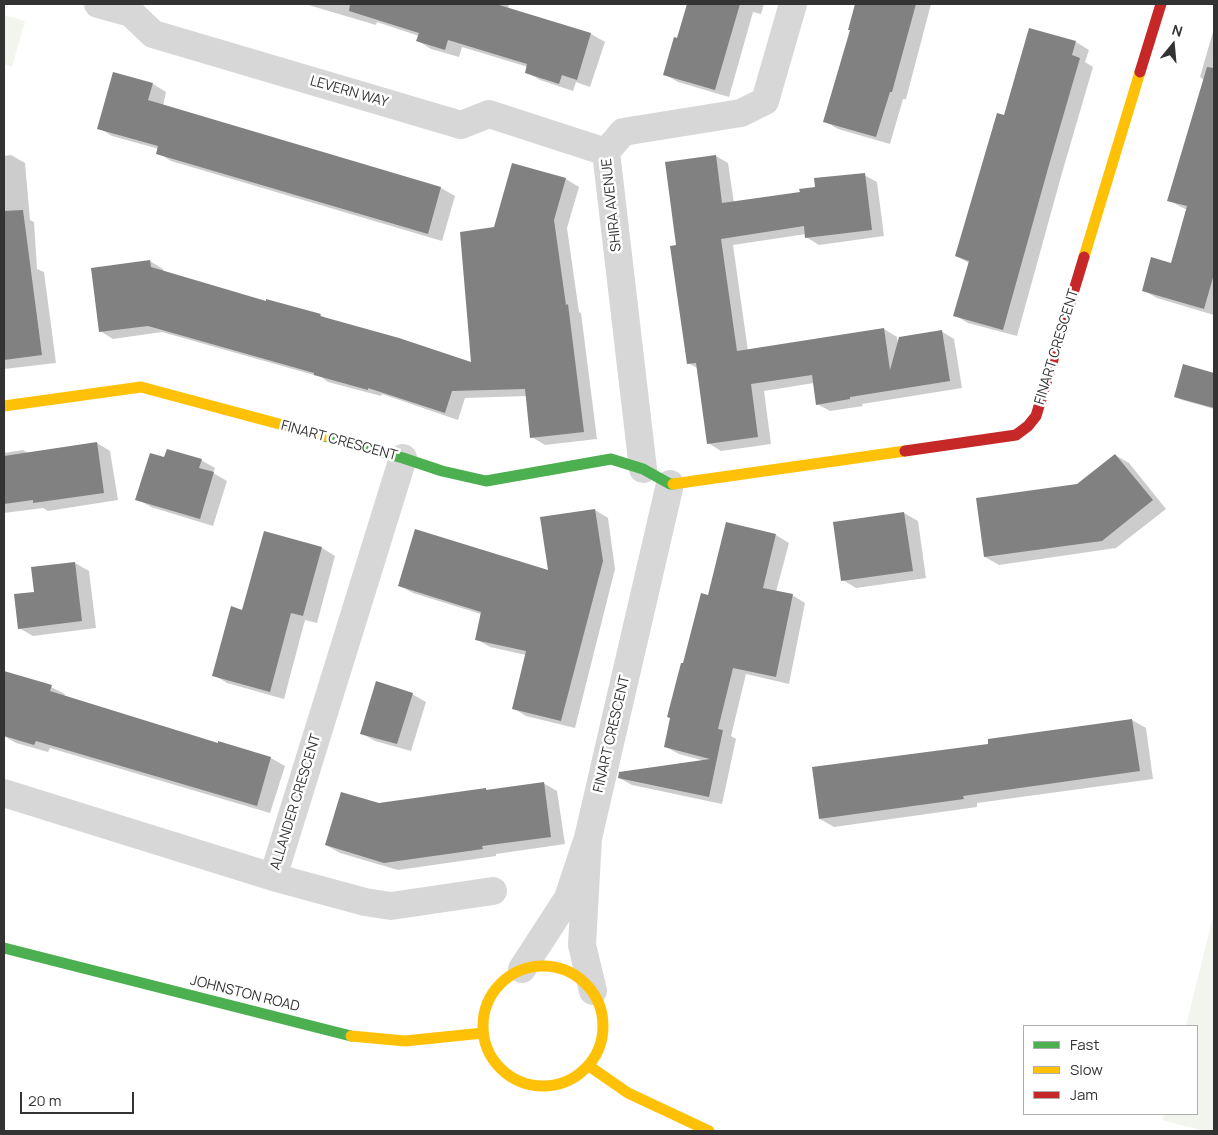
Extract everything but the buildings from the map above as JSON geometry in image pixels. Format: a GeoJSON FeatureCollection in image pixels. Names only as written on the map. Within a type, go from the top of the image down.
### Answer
{"type":"FeatureCollection","features":[{"type":"Feature","properties":{"kind":"street","name":"LEVERN WAY"},"geometry":{"type":"LineString","coordinates":[[98,4],[131,13],[153,34],[461,125],[489,114],[606,152]]}},
{"type":"Feature","properties":{"kind":"street","name":"SHIRA AVENUE"},"geometry":{"type":"LineString","coordinates":[[643,469],[606,152],[623,132],[741,113],[765,100],[793,4]]}},
{"type":"Feature","properties":{"kind":"street","name":"FINART CRESCENT"},"geometry":{"type":"LineString","coordinates":[[4,406],[141,387],[403,458],[442,471],[486,481],[611,459],[643,469],[670,484],[1016,435],[1028,426],[1036,416],[1161,4]]}},
{"type":"Feature","properties":{"kind":"street","name":"ALLANDER CRESCENT"},"geometry":{"type":"LineString","coordinates":[[4,793],[273,876],[403,458]]}},
{"type":"Feature","properties":{"kind":"street","name":"FINART CRESCENT"},"geometry":{"type":"LineString","coordinates":[[588,838],[670,484]]}},
{"type":"Feature","properties":{"kind":"street"},"geometry":{"type":"LineString","coordinates":[[522,969],[568,898],[588,838]]}},
{"type":"Feature","properties":{"kind":"street"},"geometry":{"type":"LineString","coordinates":[[588,838],[582,945],[593,991],[602,1009],[604,1029],[600,1048],[589,1066],[574,1078],[555,1085],[535,1086],[516,1080],[500,1068],[488,1052],[483,1033],[484,1013],[491,995],[504,979],[522,969],[541,965],[561,968],[579,977],[593,991]]}},
{"type":"Feature","properties":{"kind":"street"},"geometry":{"type":"LineString","coordinates":[[273,876],[365,902],[391,906],[493,891]]}},
{"type":"Feature","properties":{"kind":"street","name":"JOHNSTON ROAD"},"geometry":{"type":"LineString","coordinates":[[4,948],[346,1035],[405,1041],[483,1033]]}},
{"type":"Feature","properties":{"kind":"street"},"geometry":{"type":"LineString","coordinates":[[589,1066],[628,1093],[709,1131]]}},
{"type":"Feature","properties":{"kind":"shaded area"},"geometry":{"type":"Polygon","coordinates":[[[4,15],[25,21],[12,67],[4,64],[4,15]]]}},
{"type":"Feature","properties":{"kind":"shaded area"},"geometry":{"type":"Polygon","coordinates":[[[1214,913],[1214,1131],[1205,1131],[1162,1120],[1164,1115],[1198,1115],[1198,1025],[1186,1025],[1214,913]]]}},
{"type":"Feature","properties":{"kind":"traffic: fast"},"geometry":{"type":"LineString","coordinates":[[324,436],[442,471],[486,481],[611,459],[643,469],[673,484]]}},
{"type":"Feature","properties":{"kind":"traffic: fast"},"geometry":{"type":"LineString","coordinates":[[4,948],[351,1036]]}},
{"type":"Feature","properties":{"kind":"traffic: slow"},"geometry":{"type":"LineString","coordinates":[[1084,257],[1140,72]]}},
{"type":"Feature","properties":{"kind":"traffic: slow"},"geometry":{"type":"LineString","coordinates":[[4,406],[141,387],[324,436]]}},
{"type":"Feature","properties":{"kind":"traffic: slow"},"geometry":{"type":"LineString","coordinates":[[673,484],[905,451]]}},
{"type":"Feature","properties":{"kind":"traffic: slow"},"geometry":{"type":"LineString","coordinates":[[543,966],[555,967],[566,971],[576,976],[585,984],[593,993],[598,1003],[602,1014],[603,1026],[602,1038],[598,1049],[593,1059],[585,1068],[576,1076],[566,1081],[555,1085],[543,1086],[531,1085],[520,1081],[510,1076],[501,1068],[493,1059],[488,1049],[484,1038],[483,1026],[484,1014],[488,1003],[493,993],[501,984],[510,976],[520,971],[531,967],[543,966]]}},
{"type":"Feature","properties":{"kind":"traffic: slow"},"geometry":{"type":"LineString","coordinates":[[351,1036],[405,1041],[483,1033]]}},
{"type":"Feature","properties":{"kind":"traffic: slow"},"geometry":{"type":"LineString","coordinates":[[589,1066],[628,1093],[709,1131]]}},
{"type":"Feature","properties":{"kind":"traffic: jam"},"geometry":{"type":"LineString","coordinates":[[1140,72],[1161,4]]}},
{"type":"Feature","properties":{"kind":"traffic: jam"},"geometry":{"type":"LineString","coordinates":[[905,451],[1016,435],[1028,426],[1036,416],[1084,257]]}}]}
